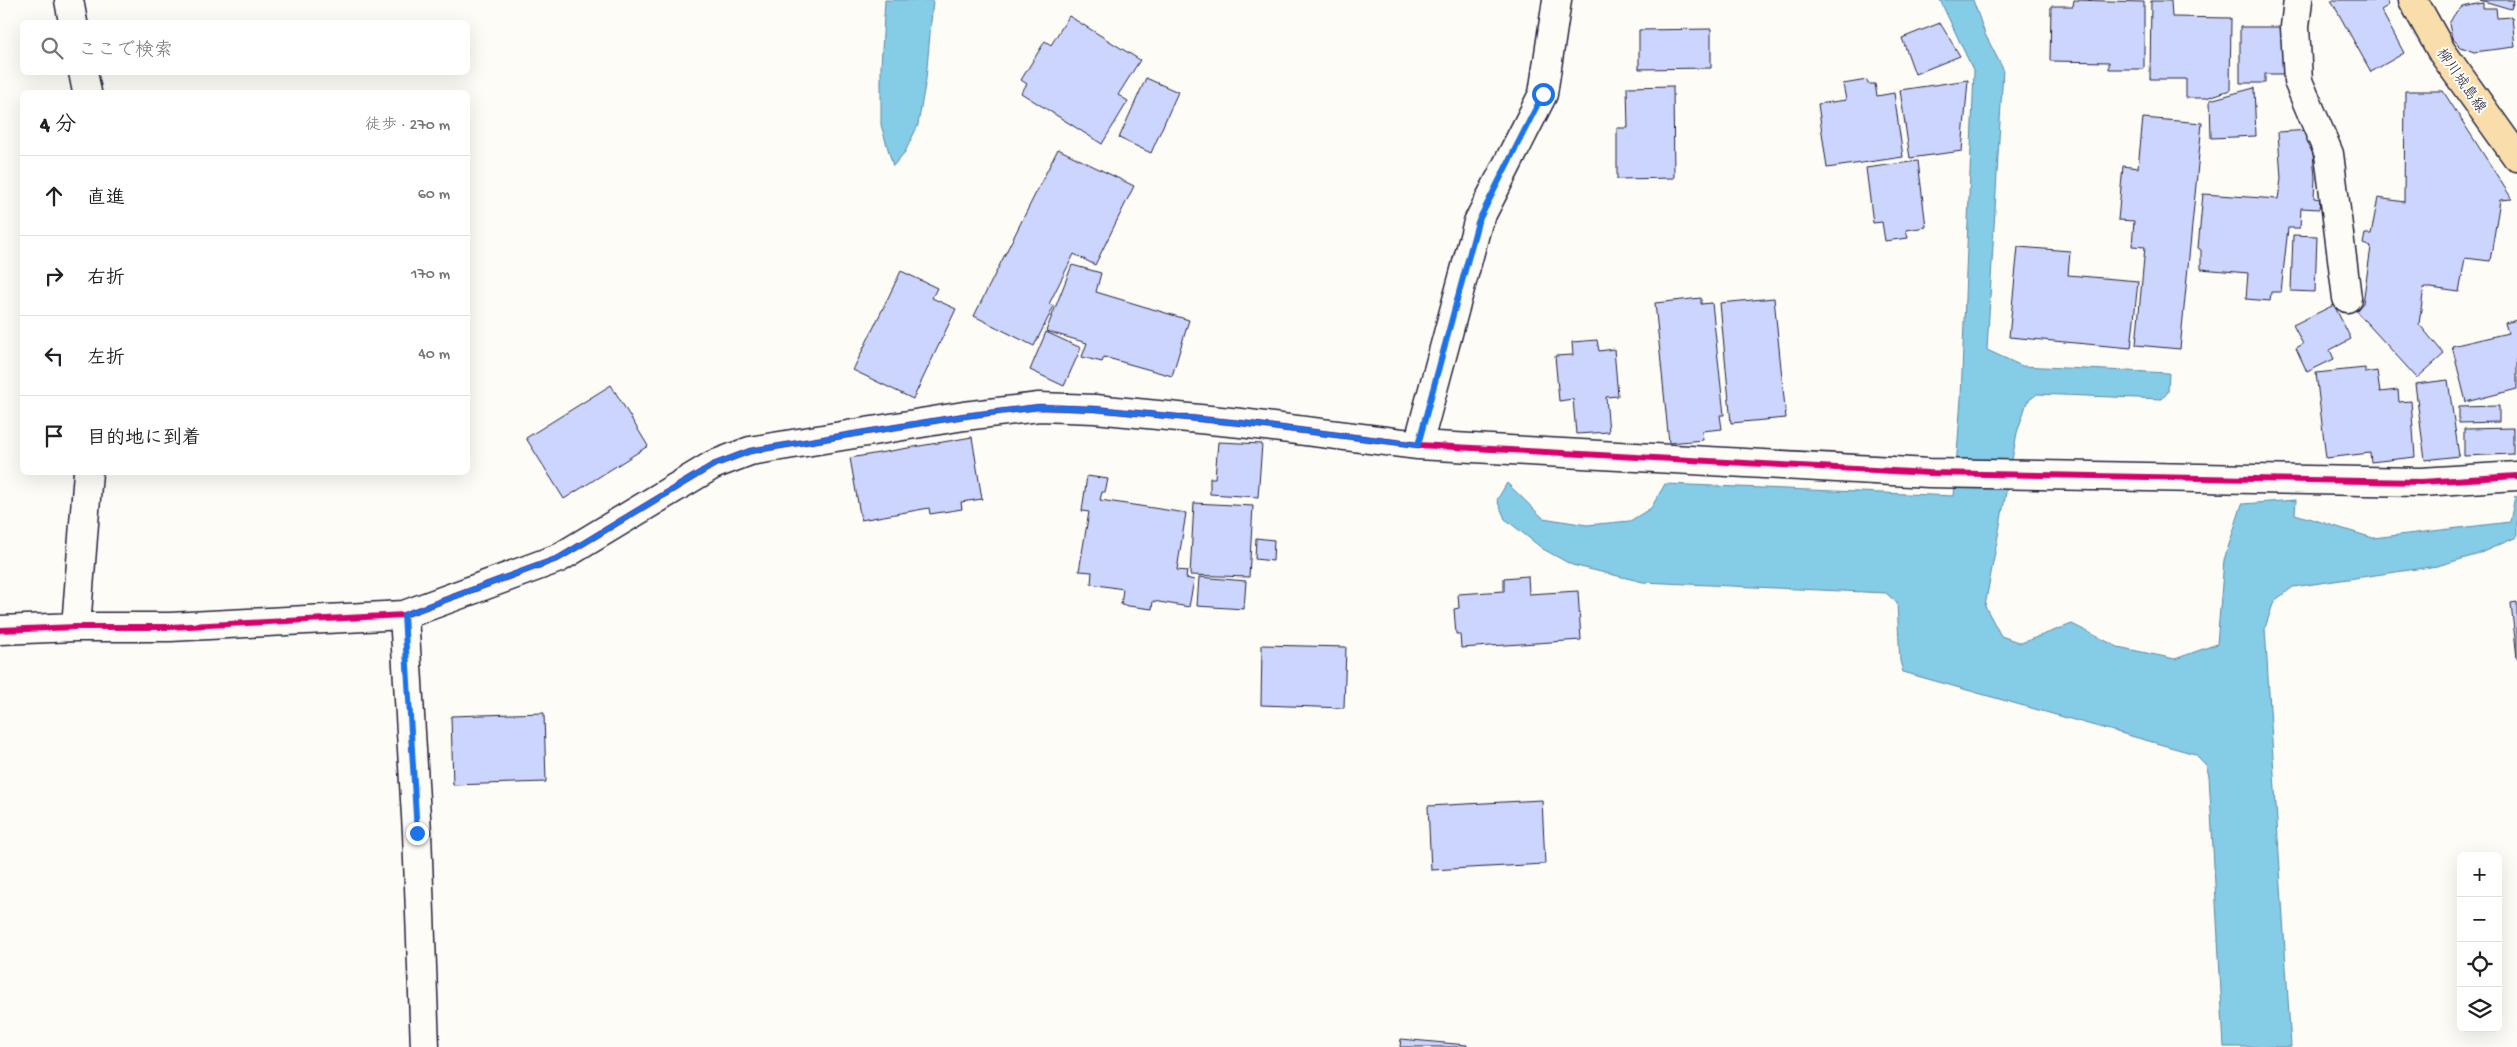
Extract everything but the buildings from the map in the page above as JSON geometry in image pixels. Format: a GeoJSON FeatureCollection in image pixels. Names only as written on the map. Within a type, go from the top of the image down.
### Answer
{"type":"FeatureCollection","features":[{"type":"Feature","properties":{"kind":"main road","name":"柳川城島線"},"geometry":{"type":"LineString","coordinates":[[2413,0],[2442,52],[2517,157]]}},
{"type":"Feature","properties":{"kind":"street"},"geometry":{"type":"LineString","coordinates":[[68,0],[73,20]]}},
{"type":"Feature","properties":{"kind":"street"},"geometry":{"type":"LineString","coordinates":[[1418,445],[1478,222],[1543,94],[1556,0]]}},
{"type":"Feature","properties":{"kind":"street"},"geometry":{"type":"LineString","coordinates":[[2298,0],[2295,27],[2298,81],[2329,154],[2347,298]]}},
{"type":"Feature","properties":{"kind":"street"},"geometry":{"type":"LineString","coordinates":[[84,75],[87,90]]}},
{"type":"Feature","properties":{"kind":"street"},"geometry":{"type":"LineString","coordinates":[[0,630],[76,627],[170,627],[404,615],[559,558],[713,465],[750,451],[964,416],[1039,407],[1095,409],[1241,423],[1418,445],[1930,473],[2421,482],[2517,476]]}},
{"type":"Feature","properties":{"kind":"street"},"geometry":{"type":"LineString","coordinates":[[76,627],[88,475]]}},
{"type":"Feature","properties":{"kind":"street"},"geometry":{"type":"LineString","coordinates":[[404,615],[417,833],[425,1047]]}},
{"type":"Feature","properties":{"kind":"water"},"geometry":{"type":"Polygon","coordinates":[[[885,0],[933,0],[926,79],[918,125],[905,152],[893,166],[881,125],[881,66],[885,0]]]}},
{"type":"Feature","properties":{"kind":"water"},"geometry":{"type":"Polygon","coordinates":[[[1940,0],[1973,0],[1985,34],[2003,69],[1987,350],[2022,366],[2169,373],[2168,392],[2162,399],[2037,394],[2027,402],[2017,433],[1985,606],[2001,636],[2021,643],[2072,624],[2118,647],[2175,659],[2217,644],[2224,560],[2242,504],[2296,500],[2295,514],[2373,538],[2510,522],[2515,496],[2517,497],[2517,537],[2476,555],[2437,566],[2293,587],[2274,601],[2265,628],[2291,1047],[2224,1047],[2209,776],[2206,765],[2195,754],[1903,672],[1900,661],[1897,603],[1886,593],[1643,582],[1572,565],[1543,549],[1505,519],[1497,500],[1507,483],[1543,518],[1587,525],[1630,521],[1651,508],[1665,484],[1954,496],[1961,398],[1974,72],[1940,0]]]}},
{"type":"Feature","properties":{"kind":"cycle path"},"geometry":{"type":"LineString","coordinates":[[0,630],[76,627],[170,627],[404,615],[559,558],[713,465],[750,451],[964,416],[1039,407],[1095,409],[1241,423],[1418,445],[1929,473],[2421,482],[2517,476]]}},
{"type":"Feature","properties":{"kind":"route"},"geometry":{"type":"LineString","coordinates":[[417,833],[404,615],[559,558],[713,465],[750,451],[964,416],[1039,407],[1095,409],[1241,423],[1418,445],[1478,222],[1543,94]]}}]}
